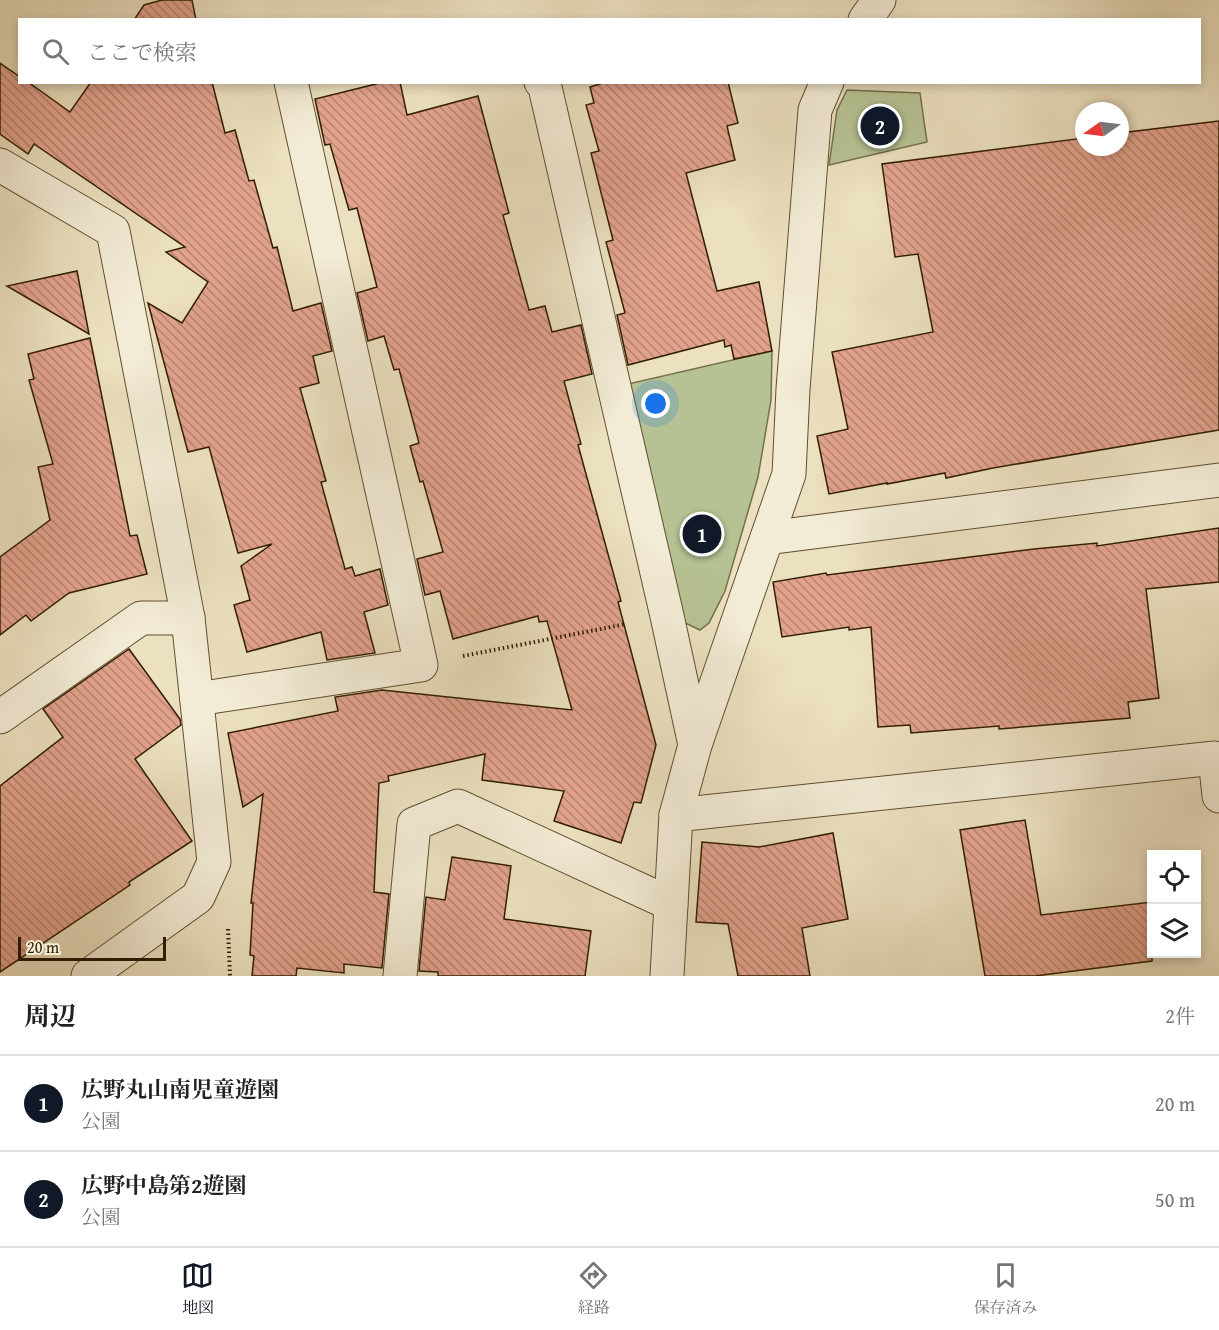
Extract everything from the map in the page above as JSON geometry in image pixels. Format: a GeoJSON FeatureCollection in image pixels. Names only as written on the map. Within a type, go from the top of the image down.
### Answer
{"type":"FeatureCollection","features":[{"type":"Feature","properties":{"kind":"street"},"geometry":{"type":"LineString","coordinates":[[866,18],[879,0]]}},
{"type":"Feature","properties":{"kind":"street"},"geometry":{"type":"LineString","coordinates":[[197,699],[421,665],[291,84]]}},
{"type":"Feature","properties":{"kind":"street"},"geometry":{"type":"LineString","coordinates":[[544,84],[695,745]]}},
{"type":"Feature","properties":{"kind":"street"},"geometry":{"type":"LineString","coordinates":[[667,976],[676,815],[695,745],[789,474],[793,389],[815,110],[826,84]]}},
{"type":"Feature","properties":{"kind":"street"},"geometry":{"type":"LineString","coordinates":[[0,165],[113,231],[188,618],[197,699],[214,862],[198,897],[88,976]]}},
{"type":"Feature","properties":{"kind":"street"},"geometry":{"type":"LineString","coordinates":[[767,538],[1219,480]]}},
{"type":"Feature","properties":{"kind":"street"},"geometry":{"type":"LineString","coordinates":[[0,717],[141,618],[188,618]]}},
{"type":"Feature","properties":{"kind":"street"},"geometry":{"type":"LineString","coordinates":[[676,815],[1215,758],[1219,796]]}},
{"type":"Feature","properties":{"kind":"street"},"geometry":{"type":"LineString","coordinates":[[400,976],[414,824],[458,806],[671,904]]}},
{"type":"Feature","properties":{"kind":"path"},"geometry":{"type":"LineString","coordinates":[[421,665],[667,616]]}},
{"type":"Feature","properties":{"kind":"green space"},"geometry":{"type":"Polygon","coordinates":[[[847,90],[920,93],[927,142],[829,165],[837,110],[847,90]]]}},
{"type":"Feature","properties":{"kind":"green space"},"geometry":{"type":"Polygon","coordinates":[[[772,351],[771,400],[758,477],[725,591],[709,623],[700,630],[681,621],[628,384],[772,351]]]}},
{"type":"Feature","properties":{"kind":"building"},"geometry":{"type":"Polygon","coordinates":[[[162,0],[192,0],[196,18],[135,18],[144,5],[162,0]]]}},
{"type":"Feature","properties":{"kind":"building"},"geometry":{"type":"Polygon","coordinates":[[[0,63],[18,76],[18,84],[31,84],[70,112],[90,84],[213,84],[225,133],[235,130],[249,181],[254,180],[273,248],[277,247],[293,311],[321,303],[332,351],[313,356],[319,383],[300,388],[326,481],[321,482],[345,569],[352,567],[355,576],[380,569],[388,605],[364,612],[375,653],[327,660],[321,632],[247,652],[234,605],[250,600],[241,566],[272,544],[238,553],[209,447],[188,452],[148,303],[182,323],[208,282],[166,252],[185,247],[34,144],[28,154],[0,134],[0,63]]]}},
{"type":"Feature","properties":{"kind":"building"},"geometry":{"type":"Polygon","coordinates":[[[376,84],[400,84],[407,115],[478,96],[509,213],[503,215],[529,310],[545,306],[552,332],[581,325],[592,374],[564,381],[581,444],[578,445],[621,601],[618,602],[656,745],[641,803],[634,802],[621,843],[554,821],[564,791],[482,780],[485,754],[388,776],[389,781],[379,783],[374,892],[389,894],[382,968],[344,964],[344,973],[297,968],[296,976],[252,976],[254,956],[250,955],[253,903],[251,903],[263,794],[243,807],[228,733],[338,711],[335,697],[382,690],[572,710],[547,621],[539,622],[538,616],[453,639],[440,591],[425,595],[417,559],[443,552],[423,481],[420,482],[410,446],[419,443],[399,369],[394,370],[384,336],[368,341],[357,293],[377,287],[357,208],[349,210],[330,144],[325,145],[315,99],[376,84]]]}},
{"type":"Feature","properties":{"kind":"building"},"geometry":{"type":"Polygon","coordinates":[[[600,84],[728,84],[738,123],[727,126],[735,160],[686,173],[717,291],[759,282],[772,351],[734,359],[731,345],[725,347],[724,340],[628,365],[617,315],[625,313],[606,242],[613,240],[591,153],[599,151],[586,105],[594,103],[590,87],[600,84]]]}},
{"type":"Feature","properties":{"kind":"building"},"geometry":{"type":"Polygon","coordinates":[[[1219,121],[1219,430],[946,478],[945,473],[829,494],[817,436],[848,429],[832,352],[933,332],[918,254],[895,257],[882,164],[1075,139],[1075,156],[1129,156],[1129,132],[1219,121]]]}},
{"type":"Feature","properties":{"kind":"building"},"geometry":{"type":"Polygon","coordinates":[[[77,271],[89,334],[7,286],[77,271]]]}},
{"type":"Feature","properties":{"kind":"building"},"geometry":{"type":"Polygon","coordinates":[[[90,338],[130,536],[137,535],[147,574],[69,593],[31,621],[26,615],[0,635],[0,557],[50,520],[38,467],[53,464],[29,380],[34,379],[28,354],[90,338]]]}},
{"type":"Feature","properties":{"kind":"building"},"geometry":{"type":"Polygon","coordinates":[[[1219,528],[1219,582],[1146,589],[1159,698],[1128,702],[1130,718],[999,729],[999,726],[911,733],[910,725],[878,727],[871,627],[849,630],[849,627],[782,637],[773,582],[826,573],[827,575],[1034,549],[1097,543],[1097,546],[1219,528]]]}},
{"type":"Feature","properties":{"kind":"building"},"geometry":{"type":"Polygon","coordinates":[[[129,649],[180,719],[181,725],[135,759],[192,841],[0,972],[0,786],[63,737],[43,709],[129,649]]]}},
{"type":"Feature","properties":{"kind":"building"},"geometry":{"type":"Polygon","coordinates":[[[1025,820],[1041,915],[1147,903],[1147,958],[1152,958],[1152,961],[1035,976],[985,976],[960,830],[1025,820]]]}},
{"type":"Feature","properties":{"kind":"building"},"geometry":{"type":"Polygon","coordinates":[[[833,833],[848,919],[802,928],[810,976],[738,976],[728,924],[696,922],[702,842],[759,847],[833,833]]]}},
{"type":"Feature","properties":{"kind":"building"},"geometry":{"type":"Polygon","coordinates":[[[452,857],[511,866],[504,919],[591,931],[585,976],[438,976],[438,972],[419,971],[426,897],[445,900],[452,857]]]}},
{"type":"Feature","properties":{"kind":"place","name":"広野中島第2遊園"},"geometry":{"type":"Point","coordinates":[880,126]}},
{"type":"Feature","properties":{"kind":"place","name":"広野丸山南児童遊園"},"geometry":{"type":"Point","coordinates":[702,534]}}]}
